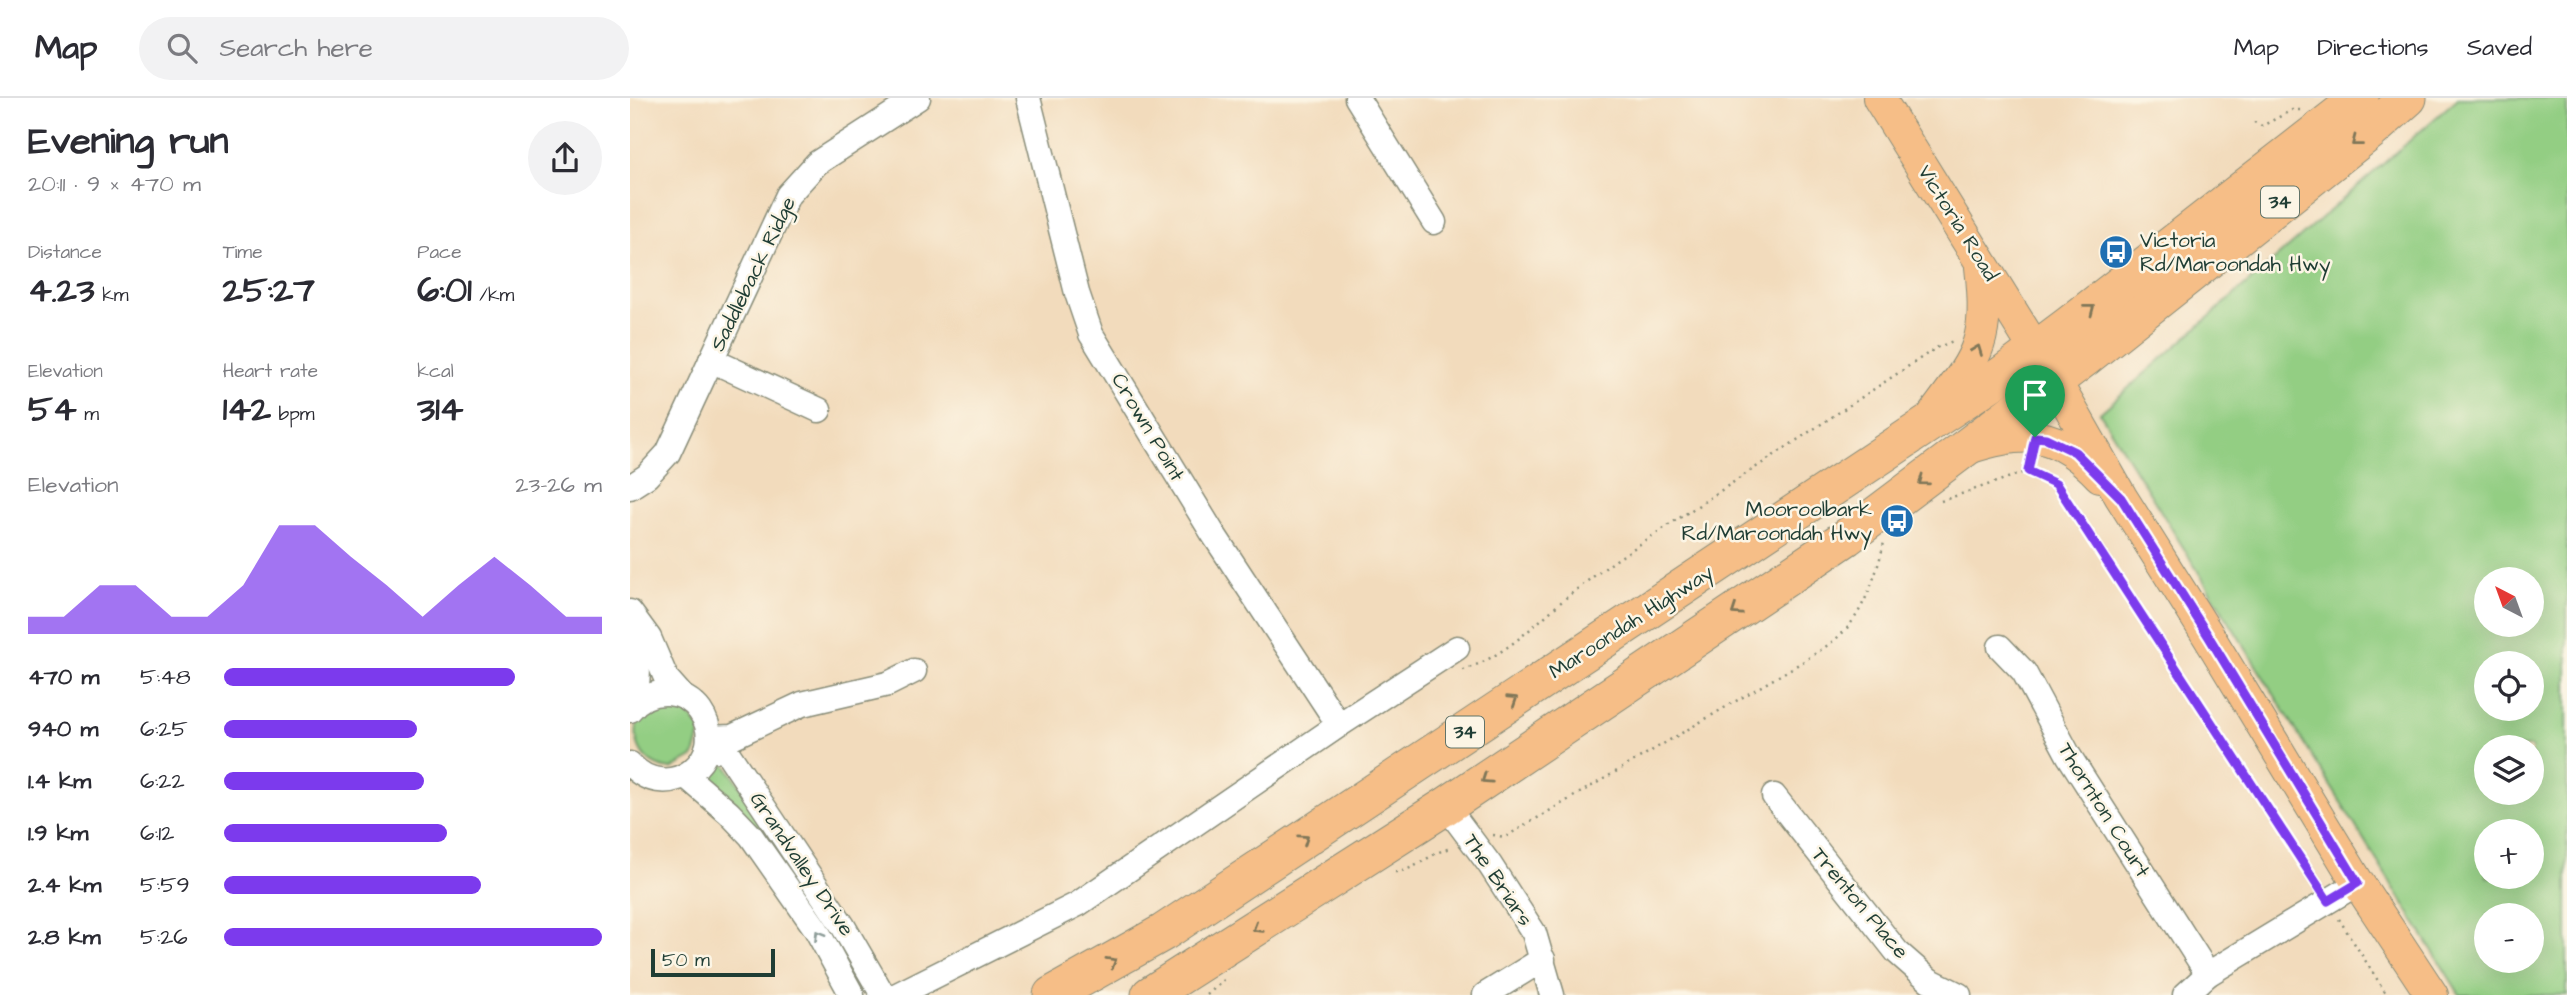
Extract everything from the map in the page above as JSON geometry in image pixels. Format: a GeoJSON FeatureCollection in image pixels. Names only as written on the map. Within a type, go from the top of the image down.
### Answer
{"type":"FeatureCollection","features":[{"type":"Feature","properties":{"kind":"highway","name":"Maroondah Highway"},"geometry":{"type":"LineString","coordinates":[[1052,995],[1164,932],[1925,426],[2035,349],[2360,98]]}},
{"type":"Feature","properties":{"kind":"highway","name":"34"},"geometry":{"type":"LineString","coordinates":[[1150,995],[1446,806],[1847,537],[2055,381],[2372,130],[2408,98]]}},
{"type":"Feature","properties":{"kind":"highway"},"geometry":{"type":"LineString","coordinates":[[2035,349],[2055,381]]}},
{"type":"Feature","properties":{"kind":"main road","name":"Victoria Road"},"geometry":{"type":"LineString","coordinates":[[1885,100],[2035,349]]}},
{"type":"Feature","properties":{"kind":"main road"},"geometry":{"type":"LineString","coordinates":[[1925,426],[1973,361],[1981,341],[1984,307],[1980,259]]}},
{"type":"Feature","properties":{"kind":"main road"},"geometry":{"type":"LineString","coordinates":[[2055,381],[2121,498],[2358,883],[2432,995]]}},
{"type":"Feature","properties":{"kind":"main road"},"geometry":{"type":"LineString","coordinates":[[1965,448],[2001,438],[2046,438],[2075,452],[2121,498]]}},
{"type":"Feature","properties":{"kind":"street","name":"Saddleback Ridge"},"geometry":{"type":"LineString","coordinates":[[630,487],[647,476],[668,453],[789,195],[817,163],[918,98]]}},
{"type":"Feature","properties":{"kind":"street","name":"Crown Point"},"geometry":{"type":"LineString","coordinates":[[1028,98],[1077,293],[1091,334],[1212,532],[1339,725]]}},
{"type":"Feature","properties":{"kind":"street"},"geometry":{"type":"LineString","coordinates":[[1357,98],[1434,222]]}},
{"type":"Feature","properties":{"kind":"street"},"geometry":{"type":"LineString","coordinates":[[711,360],[819,410]]}},
{"type":"Feature","properties":{"kind":"street"},"geometry":{"type":"LineString","coordinates":[[630,612],[649,638],[666,678],[682,696],[699,708],[708,728],[708,743],[699,765],[685,776],[666,781],[635,773]]}},
{"type":"Feature","properties":{"kind":"street"},"geometry":{"type":"LineString","coordinates":[[630,632],[638,659],[639,685],[631,708]]}},
{"type":"Feature","properties":{"kind":"street","name":"Thornton Court"},"geometry":{"type":"LineString","coordinates":[[2000,648],[2024,672],[2070,756],[2207,974]]}},
{"type":"Feature","properties":{"kind":"street"},"geometry":{"type":"LineString","coordinates":[[897,995],[1078,904],[1447,654]]}},
{"type":"Feature","properties":{"kind":"street"},"geometry":{"type":"LineString","coordinates":[[708,743],[732,737],[802,704],[888,684],[914,671]]}},
{"type":"Feature","properties":{"kind":"street"},"geometry":{"type":"LineString","coordinates":[[631,708],[655,694],[664,692],[682,696]]}},
{"type":"Feature","properties":{"kind":"street","name":"Grandvalley Drive"},"geometry":{"type":"LineString","coordinates":[[708,743],[729,755],[844,926],[883,995]]}},
{"type":"Feature","properties":{"kind":"street","name":"Grandvalley Drive"},"geometry":{"type":"LineString","coordinates":[[685,776],[729,813],[751,836],[816,929],[852,995]]}},
{"type":"Feature","properties":{"kind":"street","name":"Trenton Place"},"geometry":{"type":"LineString","coordinates":[[1774,796],[1897,952],[1929,980],[1959,995]]}},
{"type":"Feature","properties":{"kind":"street","name":"The Briars"},"geometry":{"type":"LineString","coordinates":[[1446,806],[1534,933],[1552,995]]}},
{"type":"Feature","properties":{"kind":"street"},"geometry":{"type":"LineString","coordinates":[[2185,995],[2207,974],[2358,883]]}},
{"type":"Feature","properties":{"kind":"street"},"geometry":{"type":"LineString","coordinates":[[1485,995],[1543,959]]}},
{"type":"Feature","properties":{"kind":"path"},"geometry":{"type":"LineString","coordinates":[[2254,122],[2262,126],[2292,110],[2305,110]]}},
{"type":"Feature","properties":{"kind":"path"},"geometry":{"type":"LineString","coordinates":[[1447,654],[1443,670],[1456,672],[1478,665],[1506,650],[1580,586],[1607,567],[1936,348],[1954,340],[1981,341]]}},
{"type":"Feature","properties":{"kind":"path"},"geometry":{"type":"LineString","coordinates":[[2028,471],[2035,437]]}},
{"type":"Feature","properties":{"kind":"path"},"geometry":{"type":"LineString","coordinates":[[1931,505],[2028,471],[2056,484],[2387,995]]}},
{"type":"Feature","properties":{"kind":"path"},"geometry":{"type":"LineString","coordinates":[[1471,840],[1483,833],[1505,837],[1804,661],[1831,642],[1847,628],[1860,608],[1885,540]]}},
{"type":"Feature","properties":{"kind":"green space"},"geometry":{"type":"Polygon","coordinates":[[[2458,98],[2567,98],[2567,995],[2460,995],[2100,413],[2458,98]]]}},
{"type":"Feature","properties":{"kind":"green space"},"geometry":{"type":"Polygon","coordinates":[[[659,701],[681,704],[701,730],[694,756],[671,769],[653,763],[641,750],[638,742],[637,724],[640,714],[659,701]]]}},
{"type":"Feature","properties":{"kind":"green space"},"geometry":{"type":"Polygon","coordinates":[[[722,759],[794,864],[865,987],[863,989],[838,944],[703,775],[704,771],[722,759]]]}},
{"type":"Feature","properties":{"kind":"place","name":"Victoria Rd/Maroondah Hwy"},"geometry":{"type":"Point","coordinates":[2116,252]}},
{"type":"Feature","properties":{"kind":"place","name":"Mooroolbark Rd/Maroondah Hwy"},"geometry":{"type":"Point","coordinates":[1897,521]}},
{"type":"Feature","properties":{"kind":"route"},"geometry":{"type":"LineString","coordinates":[[2035,437],[2046,438],[2075,452],[2121,498],[2358,883],[2328,901],[2056,484],[2028,471],[2035,437]]}}]}
